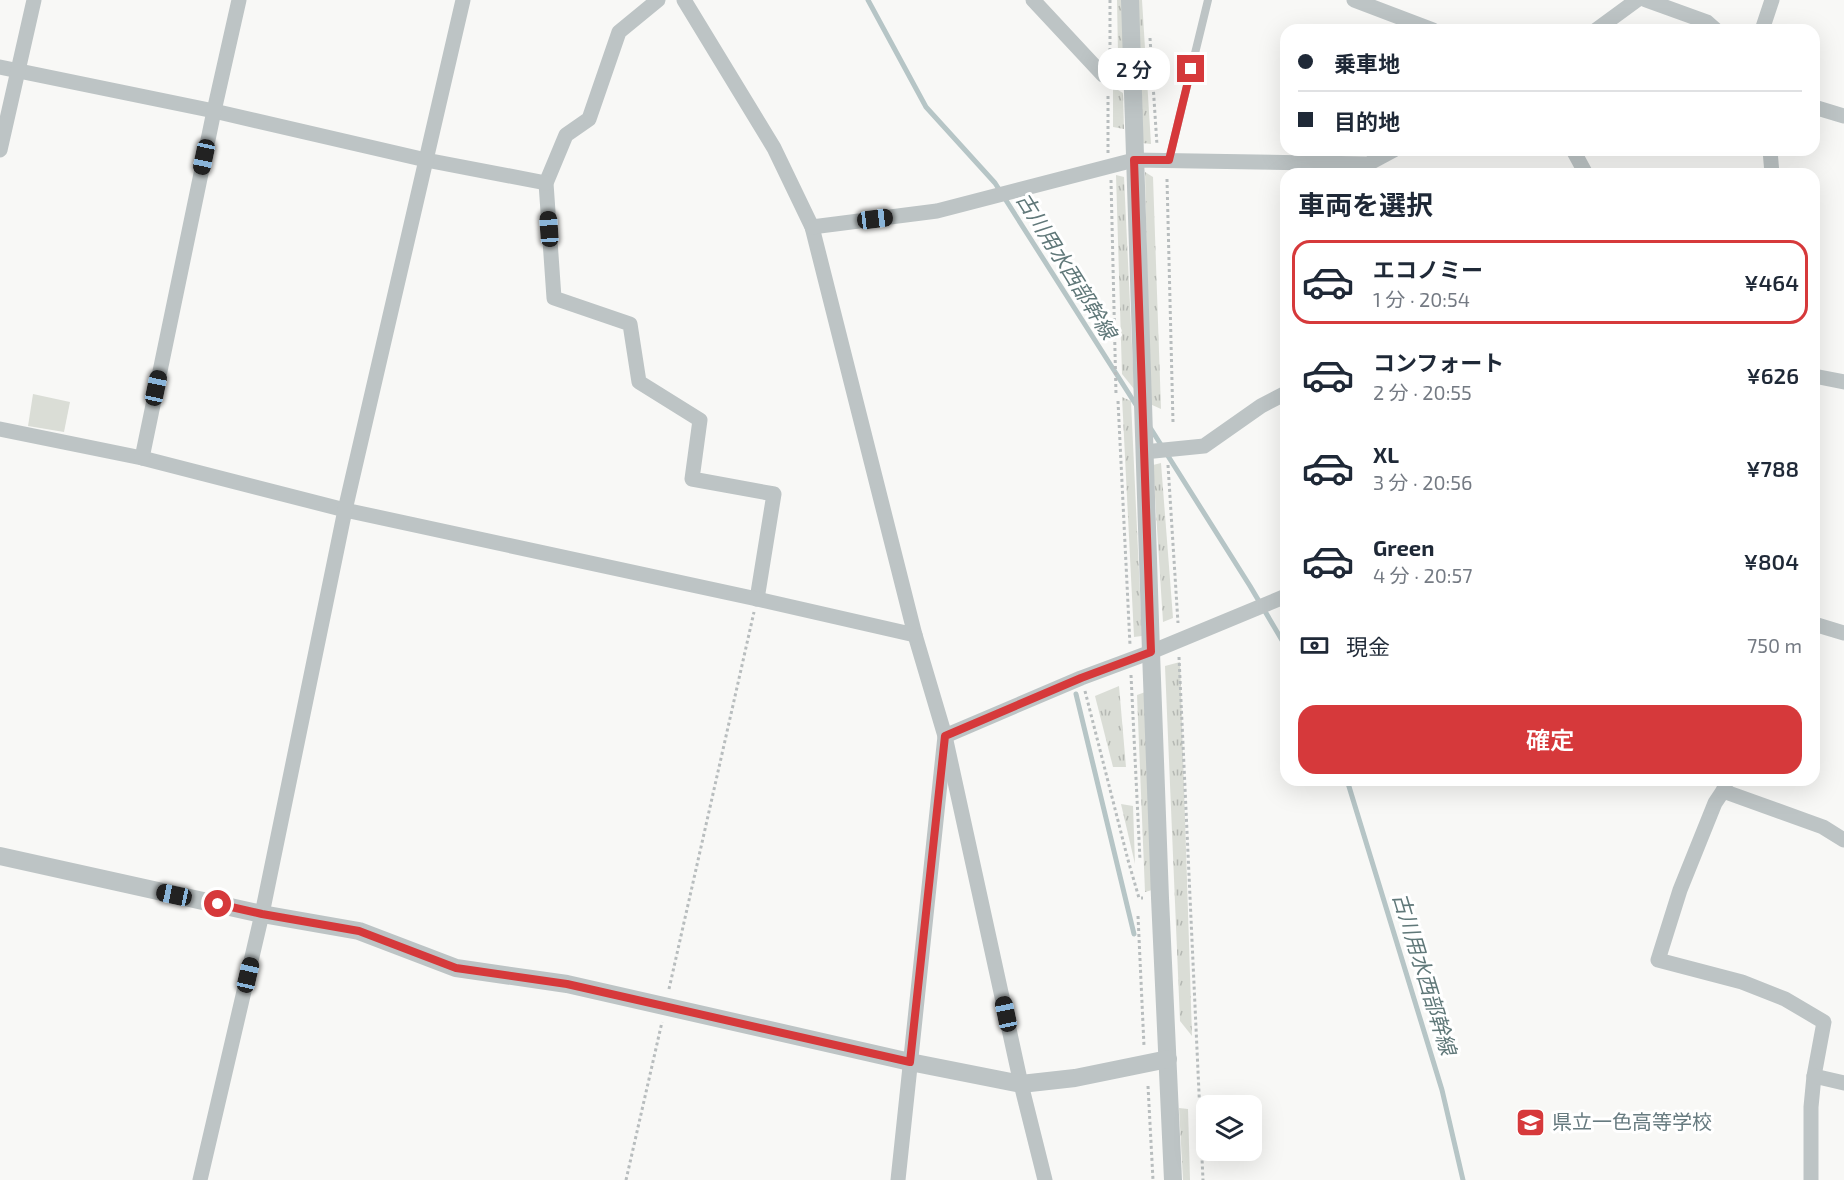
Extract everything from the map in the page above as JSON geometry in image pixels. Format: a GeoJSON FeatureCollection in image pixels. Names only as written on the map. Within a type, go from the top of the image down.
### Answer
{"type":"FeatureCollection","features":[{"type":"Feature","properties":{"kind":"street"},"geometry":{"type":"LineString","coordinates":[[0,150],[34,0]]}},
{"type":"Feature","properties":{"kind":"street"},"geometry":{"type":"LineString","coordinates":[[142,458],[239,0]]}},
{"type":"Feature","properties":{"kind":"street"},"geometry":{"type":"LineString","coordinates":[[200,1180],[262,914],[345,510],[463,0]]}},
{"type":"Feature","properties":{"kind":"street"},"geometry":{"type":"LineString","coordinates":[[658,0],[619,32],[589,119],[566,135],[546,183],[554,298],[630,324],[639,382],[700,420],[692,478],[774,494],[756,598]]}},
{"type":"Feature","properties":{"kind":"street"},"geometry":{"type":"LineString","coordinates":[[684,0],[774,148],[812,226],[915,635],[945,736],[1044,1180]]}},
{"type":"Feature","properties":{"kind":"street"},"geometry":{"type":"LineString","coordinates":[[1033,0],[1103,75],[1132,85]]}},
{"type":"Feature","properties":{"kind":"street"},"geometry":{"type":"LineString","coordinates":[[1130,0],[1151,652],[1173,1180]]}},
{"type":"Feature","properties":{"kind":"street"},"geometry":{"type":"LineString","coordinates":[[1604,24],[1637,0]]}},
{"type":"Feature","properties":{"kind":"street"},"geometry":{"type":"LineString","coordinates":[[1646,0],[1709,24]]}},
{"type":"Feature","properties":{"kind":"street"},"geometry":{"type":"LineString","coordinates":[[1764,24],[1772,0]]}},
{"type":"Feature","properties":{"kind":"street"},"geometry":{"type":"LineString","coordinates":[[1357,1],[1417,24]]}},
{"type":"Feature","properties":{"kind":"street"},"geometry":{"type":"LineString","coordinates":[[0,67],[214,111],[426,160],[546,183]]}},
{"type":"Feature","properties":{"kind":"street"},"geometry":{"type":"LineString","coordinates":[[1820,109],[1844,116]]}},
{"type":"Feature","properties":{"kind":"street"},"geometry":{"type":"LineString","coordinates":[[1371,168],[1386,156]]}},
{"type":"Feature","properties":{"kind":"street"},"geometry":{"type":"LineString","coordinates":[[812,226],[937,212],[1134,160],[1348,168]]}},
{"type":"Feature","properties":{"kind":"street"},"geometry":{"type":"LineString","coordinates":[[1820,377],[1844,382]]}},
{"type":"Feature","properties":{"kind":"street"},"geometry":{"type":"LineString","coordinates":[[1144,452],[1204,446],[1261,406],[1280,396]]}},
{"type":"Feature","properties":{"kind":"street"},"geometry":{"type":"LineString","coordinates":[[0,429],[142,458],[345,510],[756,598],[915,635]]}},
{"type":"Feature","properties":{"kind":"street"},"geometry":{"type":"LineString","coordinates":[[945,736],[1081,678],[1280,599]]}},
{"type":"Feature","properties":{"kind":"street"},"geometry":{"type":"LineString","coordinates":[[1820,626],[1844,633]]}},
{"type":"Feature","properties":{"kind":"street"},"geometry":{"type":"LineString","coordinates":[[898,1180],[945,736]]}},
{"type":"Feature","properties":{"kind":"street"},"geometry":{"type":"LineString","coordinates":[[1811,1180],[1811,1107],[1824,1022],[1785,999],[1742,982],[1658,960],[1680,890],[1715,803],[1725,786],[1823,827],[1844,840]]}},
{"type":"Feature","properties":{"kind":"street"},"geometry":{"type":"LineString","coordinates":[[0,856],[262,914],[359,931],[456,968],[567,984],[910,1062],[1021,1084],[1075,1078],[1168,1059]]}},
{"type":"Feature","properties":{"kind":"street"},"geometry":{"type":"LineString","coordinates":[[1814,1076],[1844,1083]]}},
{"type":"Feature","properties":{"kind":"lane"},"geometry":{"type":"LineString","coordinates":[[1169,160],[1208,0]]}},
{"type":"Feature","properties":{"kind":"path"},"geometry":{"type":"LineString","coordinates":[[1110,0],[1110,62]]}},
{"type":"Feature","properties":{"kind":"path"},"geometry":{"type":"LineString","coordinates":[[1150,34],[1158,147]]}},
{"type":"Feature","properties":{"kind":"path"},"geometry":{"type":"LineString","coordinates":[[1108,86],[1108,156]]}},
{"type":"Feature","properties":{"kind":"path"},"geometry":{"type":"LineString","coordinates":[[1110,172],[1116,394]]}},
{"type":"Feature","properties":{"kind":"path"},"geometry":{"type":"LineString","coordinates":[[1167,178],[1173,422]]}},
{"type":"Feature","properties":{"kind":"path"},"geometry":{"type":"LineString","coordinates":[[1118,401],[1140,868]]}},
{"type":"Feature","properties":{"kind":"path"},"geometry":{"type":"LineString","coordinates":[[1167,463],[1179,641],[1203,1180]]}},
{"type":"Feature","properties":{"kind":"path"},"geometry":{"type":"LineString","coordinates":[[626,1180],[756,598]]}},
{"type":"Feature","properties":{"kind":"path"},"geometry":{"type":"LineString","coordinates":[[1081,678],[1139,898],[1160,898]]}},
{"type":"Feature","properties":{"kind":"path"},"geometry":{"type":"LineString","coordinates":[[1138,916],[1144,1053]]}},
{"type":"Feature","properties":{"kind":"path"},"geometry":{"type":"LineString","coordinates":[[1148,1086],[1153,1180]]}},
{"type":"Feature","properties":{"kind":"green space"},"geometry":{"type":"Polygon","coordinates":[[[1117,0],[1123,0],[1124,56],[1118,55],[1117,0]]]}},
{"type":"Feature","properties":{"kind":"green space"},"geometry":{"type":"Polygon","coordinates":[[[1135,0],[1142,0],[1151,144],[1142,143],[1135,0]]]}},
{"type":"Feature","properties":{"kind":"green space"},"geometry":{"type":"Polygon","coordinates":[[[1113,87],[1123,93],[1124,129],[1113,127],[1113,87]]]}},
{"type":"Feature","properties":{"kind":"green space"},"geometry":{"type":"Polygon","coordinates":[[[1145,172],[1153,177],[1161,409],[1150,404],[1145,172]]]}},
{"type":"Feature","properties":{"kind":"green space"},"geometry":{"type":"Polygon","coordinates":[[[1116,175],[1124,177],[1134,389],[1122,374],[1116,175]]]}},
{"type":"Feature","properties":{"kind":"green space"},"geometry":{"type":"Polygon","coordinates":[[[33,394],[70,402],[64,432],[28,426],[33,394]]]}},
{"type":"Feature","properties":{"kind":"green space"},"geometry":{"type":"Polygon","coordinates":[[[1122,397],[1131,401],[1142,636],[1134,637],[1122,397]]]}},
{"type":"Feature","properties":{"kind":"green space"},"geometry":{"type":"Polygon","coordinates":[[[1161,463],[1173,618],[1163,622],[1153,465],[1161,463]]]}},
{"type":"Feature","properties":{"kind":"green space"},"geometry":{"type":"Polygon","coordinates":[[[1180,662],[1192,1036],[1180,1021],[1165,666],[1180,662]]]}},
{"type":"Feature","properties":{"kind":"green space"},"geometry":{"type":"Polygon","coordinates":[[[1119,686],[1126,767],[1113,767],[1095,696],[1119,686]]]}},
{"type":"Feature","properties":{"kind":"green space"},"geometry":{"type":"Polygon","coordinates":[[[1148,691],[1152,890],[1145,892],[1137,695],[1148,691]]]}},
{"type":"Feature","properties":{"kind":"green space"},"geometry":{"type":"Polygon","coordinates":[[[1121,804],[1133,806],[1135,864],[1121,804]]]}},
{"type":"Feature","properties":{"kind":"green space"},"geometry":{"type":"Polygon","coordinates":[[[1179,1108],[1188,1109],[1190,1180],[1183,1180],[1179,1108]]]}},
{"type":"Feature","properties":{"kind":"waterway","name":"古川用水西部幹線"},"geometry":{"type":"LineString","coordinates":[[868,0],[926,107],[995,183],[1138,408]]}},
{"type":"Feature","properties":{"kind":"waterway","name":"古川用水西部幹線"},"geometry":{"type":"LineString","coordinates":[[1151,429],[1280,637]]}},
{"type":"Feature","properties":{"kind":"waterway"},"geometry":{"type":"LineString","coordinates":[[1076,694],[1134,934]]}},
{"type":"Feature","properties":{"kind":"waterway","name":"古川用水西部幹線"},"geometry":{"type":"LineString","coordinates":[[1349,786],[1442,1090],[1463,1180]]}},
{"type":"Feature","properties":{"kind":"place","name":"県立一色高等学校"},"geometry":{"type":"Point","coordinates":[1531,1122]}},
{"type":"Feature","properties":{"kind":"route"},"geometry":{"type":"LineString","coordinates":[[218,904],[359,931],[456,968],[567,984],[910,1062],[945,736],[1081,678],[1151,652],[1134,160],[1169,160],[1191,69]]}}]}
